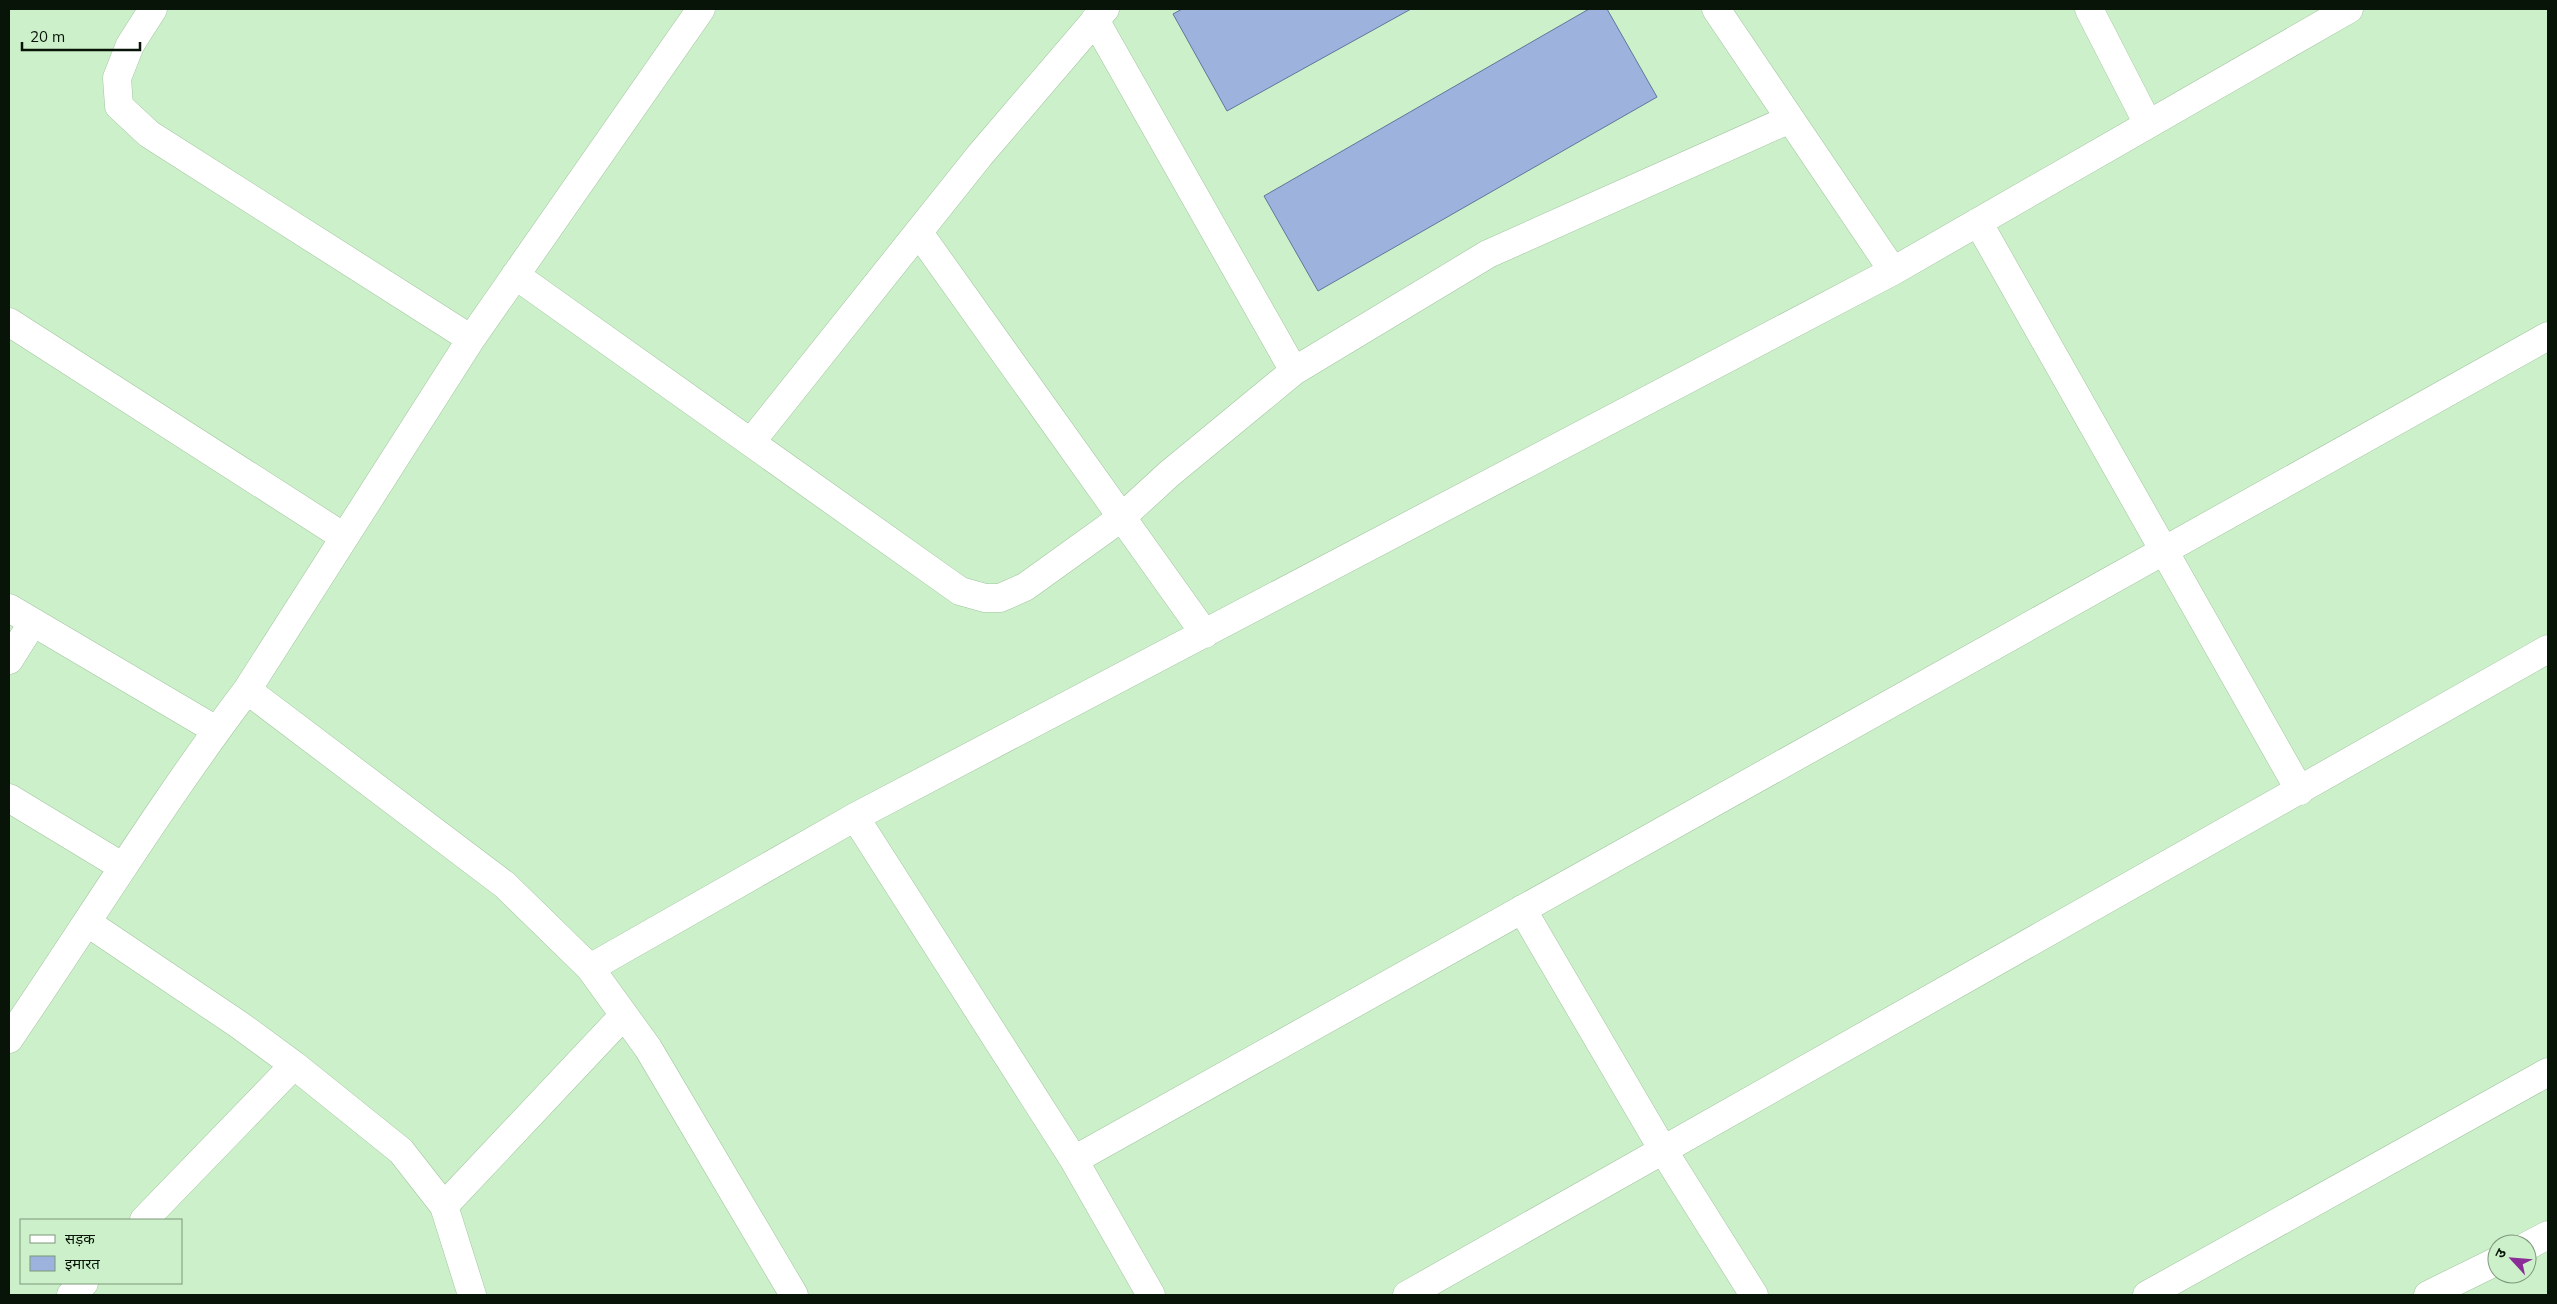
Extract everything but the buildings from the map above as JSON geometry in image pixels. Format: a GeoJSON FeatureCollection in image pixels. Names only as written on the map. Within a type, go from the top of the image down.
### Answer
{"type":"FeatureCollection","features":[{"type":"Feature","properties":{"kind":"street"},"geometry":{"type":"LineString","coordinates":[[153,9],[130,44],[117,78],[119,106],[150,134],[472,339]]}},
{"type":"Feature","properties":{"kind":"street"},"geometry":{"type":"LineString","coordinates":[[9,1039],[88,923],[123,866],[216,730],[247,690],[472,339],[701,9]]}},
{"type":"Feature","properties":{"kind":"street"},"geometry":{"type":"LineString","coordinates":[[1716,9],[1893,271]]}},
{"type":"Feature","properties":{"kind":"street"},"geometry":{"type":"LineString","coordinates":[[2089,9],[2148,124]]}},
{"type":"Feature","properties":{"kind":"street"},"geometry":{"type":"LineString","coordinates":[[590,968],[855,817],[1893,271],[2349,9]]}},
{"type":"Feature","properties":{"kind":"street"},"geometry":{"type":"LineString","coordinates":[[751,442],[980,155],[1100,14],[1294,371]]}},
{"type":"Feature","properties":{"kind":"street"},"geometry":{"type":"LineString","coordinates":[[516,275],[960,591],[985,598],[1000,598],[1025,587],[1121,518],[1169,474],[1294,371],[1488,254],[1790,119]]}},
{"type":"Feature","properties":{"kind":"street"},"geometry":{"type":"LineString","coordinates":[[1978,222],[2300,790]]}},
{"type":"Feature","properties":{"kind":"street"},"geometry":{"type":"LineString","coordinates":[[919,233],[1121,518],[1206,634]]}},
{"type":"Feature","properties":{"kind":"street"},"geometry":{"type":"LineString","coordinates":[[9,322],[344,537]]}},
{"type":"Feature","properties":{"kind":"street"},"geometry":{"type":"LineString","coordinates":[[1074,1160],[2548,336]]}},
{"type":"Feature","properties":{"kind":"street"},"geometry":{"type":"LineString","coordinates":[[9,608],[216,730]]}},
{"type":"Feature","properties":{"kind":"street"},"geometry":{"type":"LineString","coordinates":[[9,660],[33,622]]}},
{"type":"Feature","properties":{"kind":"street"},"geometry":{"type":"LineString","coordinates":[[1407,1295],[2548,649]]}},
{"type":"Feature","properties":{"kind":"street"},"geometry":{"type":"LineString","coordinates":[[247,690],[505,885],[590,968],[648,1048],[794,1295]]}},
{"type":"Feature","properties":{"kind":"street"},"geometry":{"type":"LineString","coordinates":[[9,798],[123,866]]}},
{"type":"Feature","properties":{"kind":"street"},"geometry":{"type":"LineString","coordinates":[[855,817],[1074,1160],[1151,1295]]}},
{"type":"Feature","properties":{"kind":"street"},"geometry":{"type":"LineString","coordinates":[[1522,909],[1663,1150],[1754,1295]]}},
{"type":"Feature","properties":{"kind":"street"},"geometry":{"type":"LineString","coordinates":[[88,923],[238,1024],[294,1065],[401,1151],[444,1206],[472,1295]]}},
{"type":"Feature","properties":{"kind":"street"},"geometry":{"type":"LineString","coordinates":[[444,1206],[624,1015]]}},
{"type":"Feature","properties":{"kind":"street"},"geometry":{"type":"LineString","coordinates":[[145,1219],[294,1065]]}},
{"type":"Feature","properties":{"kind":"street"},"geometry":{"type":"LineString","coordinates":[[2147,1295],[2548,1072]]}},
{"type":"Feature","properties":{"kind":"street"},"geometry":{"type":"LineString","coordinates":[[2428,1295],[2487,1266]]}},
{"type":"Feature","properties":{"kind":"street"},"geometry":{"type":"LineString","coordinates":[[72,1295],[83,1284]]}}]}
